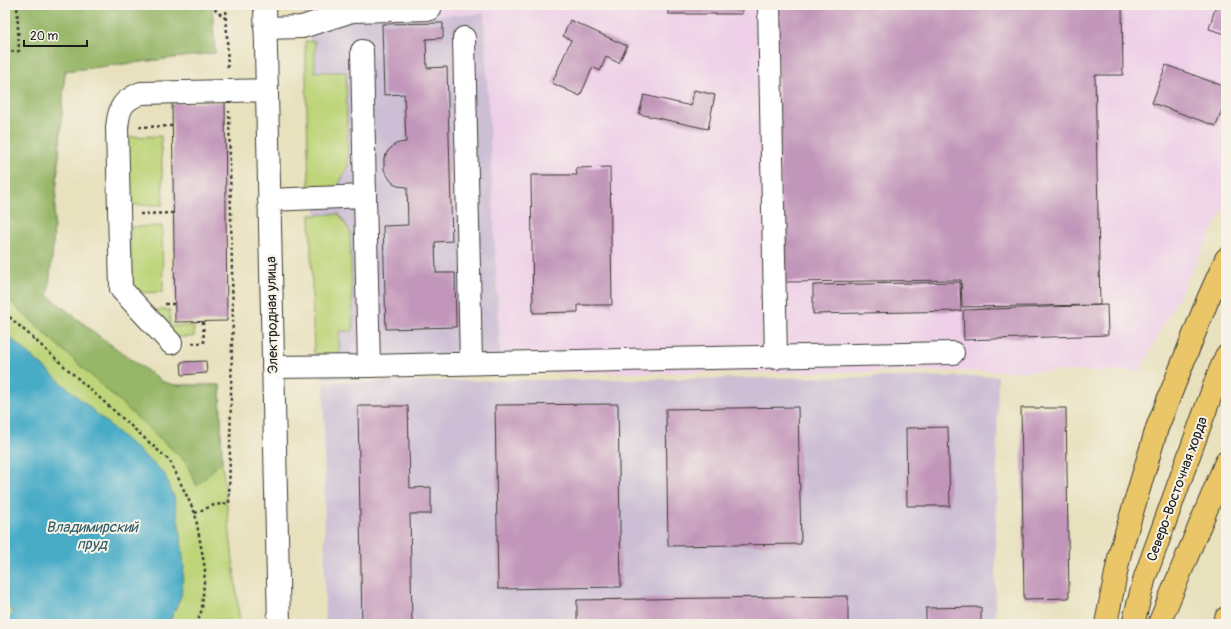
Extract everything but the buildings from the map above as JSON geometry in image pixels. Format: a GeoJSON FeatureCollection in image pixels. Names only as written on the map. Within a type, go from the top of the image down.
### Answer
{"type":"FeatureCollection","features":[{"type":"Feature","properties":{"kind":"main road"},"geometry":{"type":"LineString","coordinates":[[1106,624],[1120,553],[1157,428],[1208,299],[1226,259]]}},
{"type":"Feature","properties":{"kind":"main road","name":"Северо-Восточная хорда"},"geometry":{"type":"LineString","coordinates":[[1132,624],[1145,577],[1226,356]]}},
{"type":"Feature","properties":{"kind":"main road"},"geometry":{"type":"LineString","coordinates":[[1159,624],[1226,462]]}},
{"type":"Feature","properties":{"kind":"main road"},"geometry":{"type":"LineString","coordinates":[[1224,624],[1226,618]]}},
{"type":"Feature","properties":{"kind":"street","name":"Электродная улица"},"geometry":{"type":"LineString","coordinates":[[265,5],[279,624]]}},
{"type":"Feature","properties":{"kind":"street"},"geometry":{"type":"LineString","coordinates":[[265,28],[302,28],[352,11],[430,9],[430,5]]}},
{"type":"Feature","properties":{"kind":"street"},"geometry":{"type":"LineString","coordinates":[[769,5],[776,358]]}},
{"type":"Feature","properties":{"kind":"street"},"geometry":{"type":"LineString","coordinates":[[464,38],[471,363]]}},
{"type":"Feature","properties":{"kind":"street"},"geometry":{"type":"LineString","coordinates":[[362,51],[369,366]]}},
{"type":"Feature","properties":{"kind":"street"},"geometry":{"type":"LineString","coordinates":[[171,343],[121,289],[117,128],[119,114],[123,104],[130,98],[141,93],[267,90]]}},
{"type":"Feature","properties":{"kind":"street"},"geometry":{"type":"LineString","coordinates":[[269,200],[365,196]]}},
{"type":"Feature","properties":{"kind":"street"},"geometry":{"type":"LineString","coordinates":[[273,368],[953,353]]}},
{"type":"Feature","properties":{"kind":"path"},"geometry":{"type":"LineString","coordinates":[[5,52],[19,51],[17,5]]}},
{"type":"Feature","properties":{"kind":"path"},"geometry":{"type":"LineString","coordinates":[[210,5],[226,19]]}},
{"type":"Feature","properties":{"kind":"path"},"geometry":{"type":"LineString","coordinates":[[196,513],[214,505],[230,503],[233,322],[226,5]]}},
{"type":"Feature","properties":{"kind":"path"},"geometry":{"type":"LineString","coordinates":[[117,128],[172,126]]}},
{"type":"Feature","properties":{"kind":"path"},"geometry":{"type":"LineString","coordinates":[[119,214],[174,213]]}},
{"type":"Feature","properties":{"kind":"path"},"geometry":{"type":"LineString","coordinates":[[5,313],[170,462],[196,513],[205,569],[202,609],[197,624]]}},
{"type":"Feature","properties":{"kind":"shaded area"},"geometry":{"type":"Polygon","coordinates":[[[309,5],[1226,5],[1226,205],[1140,371],[501,373],[484,14],[309,20],[309,5]]]}},
{"type":"Feature","properties":{"kind":"shaded area"},"geometry":{"type":"Polygon","coordinates":[[[484,14],[501,373],[322,379],[309,20],[484,14]]]}},
{"type":"Feature","properties":{"kind":"shaded area"},"geometry":{"type":"Polygon","coordinates":[[[998,376],[995,624],[325,624],[324,382],[998,376]]]}},
{"type":"Feature","properties":{"kind":"green space"},"geometry":{"type":"Polygon","coordinates":[[[5,5],[212,5],[215,53],[65,71],[53,246],[48,296],[100,337],[163,382],[175,385],[220,385],[222,461],[240,624],[5,624],[5,5]]]}},
{"type":"Feature","properties":{"kind":"green space"},"geometry":{"type":"Polygon","coordinates":[[[5,5],[212,5],[215,53],[65,71],[53,246],[48,296],[100,337],[163,382],[175,385],[220,385],[222,461],[197,486],[186,462],[5,297],[5,5]]]}},
{"type":"Feature","properties":{"kind":"green space"},"geometry":{"type":"Polygon","coordinates":[[[305,41],[315,41],[315,72],[346,72],[348,166],[337,188],[309,189],[305,41]]]}},
{"type":"Feature","properties":{"kind":"green space"},"geometry":{"type":"Polygon","coordinates":[[[161,136],[163,205],[127,205],[125,137],[161,136]]]}},
{"type":"Feature","properties":{"kind":"green space"},"geometry":{"type":"Polygon","coordinates":[[[339,214],[350,231],[353,331],[339,331],[339,359],[314,359],[310,215],[339,214]]]}},
{"type":"Feature","properties":{"kind":"green space"},"geometry":{"type":"Polygon","coordinates":[[[162,226],[163,292],[132,293],[130,227],[162,226]]]}},
{"type":"Feature","properties":{"kind":"green space"},"geometry":{"type":"Polygon","coordinates":[[[146,310],[170,310],[170,326],[194,326],[194,337],[172,337],[146,310]]]}},
{"type":"Feature","properties":{"kind":"water","name":"Владимирский пруд"},"geometry":{"type":"Polygon","coordinates":[[[5,333],[164,473],[174,497],[180,530],[184,566],[181,596],[169,624],[10,624],[6,621],[13,613],[5,603],[5,333]]]}}]}
